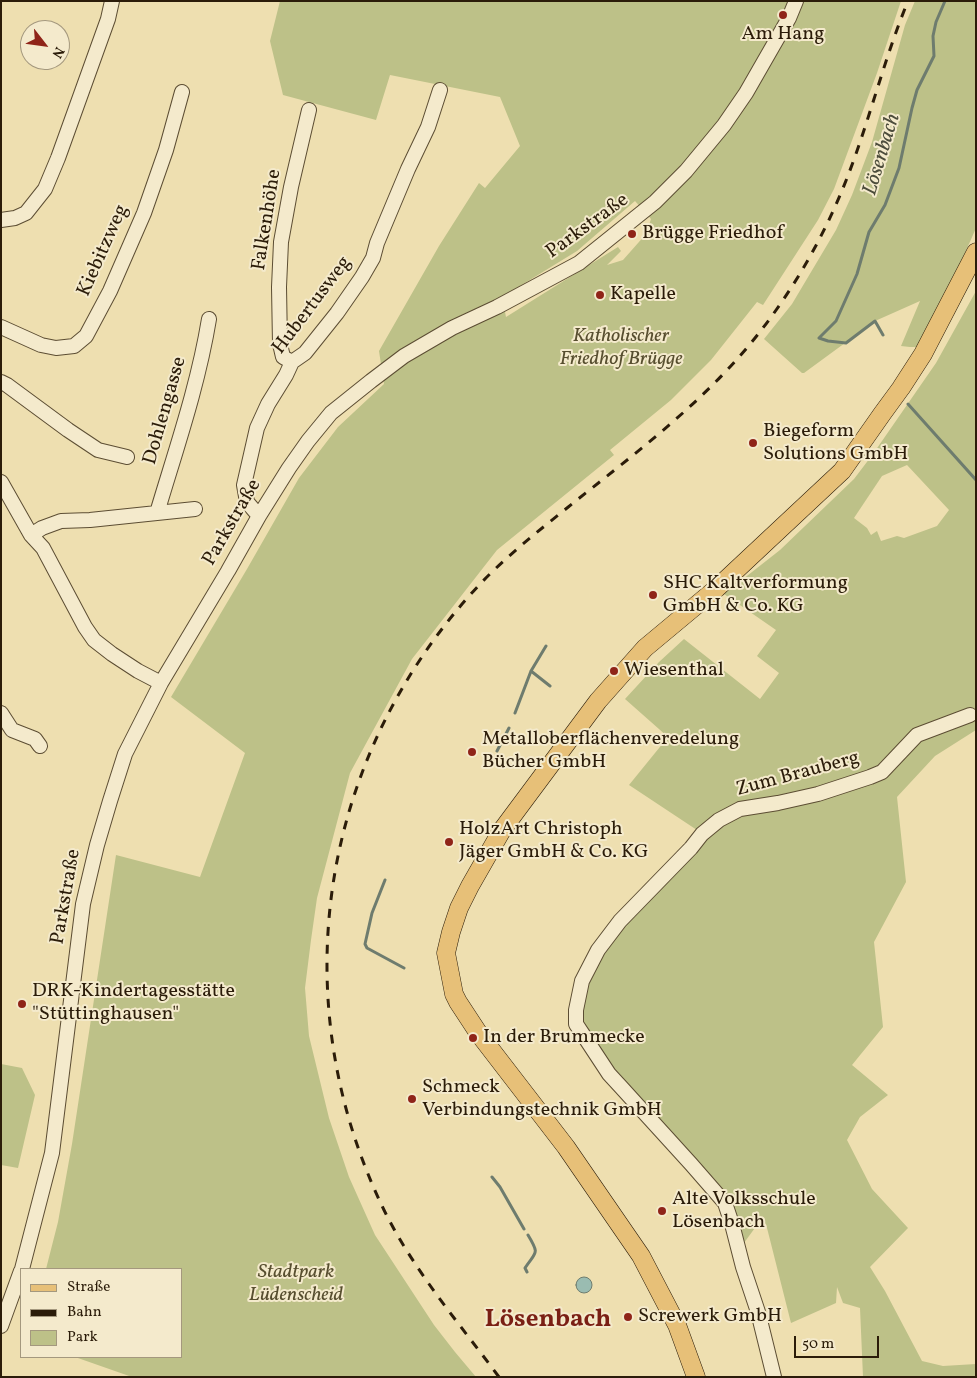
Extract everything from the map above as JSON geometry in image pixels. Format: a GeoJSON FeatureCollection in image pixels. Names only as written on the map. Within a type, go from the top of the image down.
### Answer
{"type":"FeatureCollection","features":[{"type":"Feature","properties":{"kind":"main road"},"geometry":{"type":"LineString","coordinates":[[696,1377],[677,1325],[641,1256],[562,1142],[479,1034],[458,1002],[452,985],[446,953],[451,932],[459,908],[470,886],[502,830],[598,701],[645,648],[717,588],[842,472],[923,354],[976,252]]}},
{"type":"Feature","properties":{"kind":"street"},"geometry":{"type":"LineString","coordinates":[[1,220],[15,218],[26,213],[45,189],[61,150],[108,18],[112,1]]}},
{"type":"Feature","properties":{"kind":"street","name":"Parkstraße"},"geometry":{"type":"LineString","coordinates":[[23,1268],[52,1153],[83,904],[97,845],[125,754],[161,683],[228,572],[259,516],[289,468],[331,413],[371,381],[404,356],[452,328],[497,307],[579,263],[655,202],[686,171],[724,125],[746,93],[789,18],[796,1]]}},
{"type":"Feature","properties":{"kind":"street","name":"Hubertusweg"},"geometry":{"type":"LineString","coordinates":[[259,516],[247,502],[244,485],[257,428],[268,404],[292,362],[305,354],[337,313],[373,258],[377,243],[428,126],[440,90]]}},
{"type":"Feature","properties":{"kind":"street","name":"Kiebitzweg"},"geometry":{"type":"LineString","coordinates":[[1,328],[41,345],[56,348],[74,346],[86,336],[110,291],[144,213],[166,150],[182,92]]}},
{"type":"Feature","properties":{"kind":"street","name":"Falkenhöhe"},"geometry":{"type":"LineString","coordinates":[[292,362],[283,357],[280,344],[279,287],[281,242],[309,110]]}},
{"type":"Feature","properties":{"kind":"street","name":"Dohlengasse"},"geometry":{"type":"LineString","coordinates":[[157,513],[196,385],[209,319]]}},
{"type":"Feature","properties":{"kind":"street"},"geometry":{"type":"LineString","coordinates":[[1,382],[98,450],[127,457]]}},
{"type":"Feature","properties":{"kind":"street"},"geometry":{"type":"LineString","coordinates":[[1,482],[32,535],[43,548],[85,627],[94,640],[138,671],[161,683]]}},
{"type":"Feature","properties":{"kind":"street"},"geometry":{"type":"LineString","coordinates":[[32,535],[42,528],[61,521],[90,520],[195,509]]}},
{"type":"Feature","properties":{"kind":"street"},"geometry":{"type":"LineString","coordinates":[[1,713],[12,730],[35,739],[40,746]]}},
{"type":"Feature","properties":{"kind":"street","name":"Zum Brauberg"},"geometry":{"type":"LineString","coordinates":[[774,1377],[758,1312],[725,1203],[609,1074],[576,1024],[576,1010],[582,980],[598,950],[616,926],[691,848],[702,834],[719,820],[740,809],[818,794],[882,772],[917,735],[970,715]]}},
{"type":"Feature","properties":{"kind":"street","name":"Parkstraße"},"geometry":{"type":"LineString","coordinates":[[1,1326],[20,1275]]}},
{"type":"Feature","properties":{"kind":"green space"},"geometry":{"type":"Polygon","coordinates":[[[280,1],[901,1],[877,73],[834,189],[818,220],[763,305],[757,302],[711,360],[671,400],[610,450],[614,455],[497,550],[412,659],[350,773],[317,898],[305,988],[309,1036],[329,1118],[349,1177],[375,1235],[434,1325],[476,1377],[132,1377],[78,1358],[182,1358],[182,1268],[46,1268],[58,1222],[72,1144],[116,855],[200,877],[245,753],[171,697],[299,478],[338,427],[384,384],[379,351],[439,246],[479,183],[485,188],[520,146],[500,97],[390,75],[376,120],[283,95],[270,41],[280,1]],[[635,201],[577,251],[502,297],[506,317],[618,247],[621,251],[607,265],[623,260],[646,234],[651,219],[635,201]]]}},
{"type":"Feature","properties":{"kind":"green space"},"geometry":{"type":"Polygon","coordinates":[[[915,1],[976,1],[976,228],[958,269],[918,347],[901,346],[920,301],[875,321],[802,373],[764,339],[792,304],[836,230],[852,195],[872,142],[905,25],[915,1]]]}},
{"type":"Feature","properties":{"kind":"green space"},"geometry":{"type":"Polygon","coordinates":[[[976,291],[976,730],[935,756],[897,797],[906,882],[874,942],[883,1027],[852,1065],[888,1095],[860,1117],[847,1140],[872,1189],[908,1228],[870,1267],[885,1291],[922,1361],[943,1366],[976,1364],[976,1377],[863,1377],[860,1308],[843,1303],[837,1287],[836,1303],[791,1323],[766,1224],[760,1221],[741,1247],[735,1223],[644,1111],[578,1023],[578,1010],[600,951],[706,836],[629,785],[668,737],[625,699],[659,662],[684,639],[760,699],[779,673],[757,656],[776,630],[724,594],[780,550],[854,479],[936,363],[976,291]],[[907,465],[882,476],[854,518],[867,528],[871,535],[877,531],[881,541],[897,536],[904,538],[937,526],[949,510],[907,465]]]}},
{"type":"Feature","properties":{"kind":"green space"},"geometry":{"type":"Polygon","coordinates":[[[1,1064],[22,1068],[35,1095],[18,1168],[1,1165],[1,1064]]]}},
{"type":"Feature","properties":{"kind":"water"},"geometry":{"type":"Polygon","coordinates":[[[584,1277],[590,1279],[592,1285],[590,1291],[584,1293],[578,1291],[576,1285],[578,1279],[584,1277]]]}},
{"type":"Feature","properties":{"kind":"waterway","name":"Lösenbach"},"geometry":{"type":"LineString","coordinates":[[883,335],[875,321],[846,343],[819,338],[836,321],[857,274],[869,232],[885,205],[899,168],[917,90],[934,56],[933,36],[936,22],[945,1]]}},
{"type":"Feature","properties":{"kind":"waterway"},"geometry":{"type":"LineString","coordinates":[[908,404],[976,480]]}},
{"type":"Feature","properties":{"kind":"waterway","name":"Lösenbach"},"geometry":{"type":"LineString","coordinates":[[515,713],[531,671],[546,646]]}},
{"type":"Feature","properties":{"kind":"waterway"},"geometry":{"type":"LineString","coordinates":[[531,671],[550,686]]}},
{"type":"Feature","properties":{"kind":"waterway","name":"Lösenbach"},"geometry":{"type":"LineString","coordinates":[[497,751],[509,728]]}},
{"type":"Feature","properties":{"kind":"waterway","name":"Lösenbach"},"geometry":{"type":"LineString","coordinates":[[385,880],[372,913],[365,944],[367,948],[404,968]]}},
{"type":"Feature","properties":{"kind":"waterway","name":"Lösenbach"},"geometry":{"type":"LineString","coordinates":[[492,1177],[500,1187],[524,1229]]}},
{"type":"Feature","properties":{"kind":"waterway","name":"Lösenbach"},"geometry":{"type":"LineString","coordinates":[[527,1272],[525,1268],[535,1253],[534,1246],[528,1235]]}},
{"type":"Feature","properties":{"kind":"railway"},"geometry":{"type":"LineString","coordinates":[[499,1377],[409,1254],[384,1210],[352,1129],[333,1047],[327,964],[334,881],[352,801],[383,723],[426,650],[481,583],[523,544],[643,447],[716,382],[759,333],[783,300],[815,248],[841,193],[859,146],[890,49],[908,1]]}},
{"type":"Feature","properties":{"kind":"place","name":"Am Hang"},"geometry":{"type":"Point","coordinates":[783,15]}},
{"type":"Feature","properties":{"kind":"place","name":"Brügge Friedhof"},"geometry":{"type":"Point","coordinates":[632,234]}},
{"type":"Feature","properties":{"kind":"place","name":"Kapelle"},"geometry":{"type":"Point","coordinates":[600,295]}},
{"type":"Feature","properties":{"kind":"place","name":"Biegeform Solutions GmbH"},"geometry":{"type":"Point","coordinates":[753,443]}},
{"type":"Feature","properties":{"kind":"place","name":"SHC Kaltverformung GmbH & Co. KG"},"geometry":{"type":"Point","coordinates":[653,595]}},
{"type":"Feature","properties":{"kind":"place","name":"Wiesenthal"},"geometry":{"type":"Point","coordinates":[614,671]}},
{"type":"Feature","properties":{"kind":"place","name":"Metalloberflächenveredelung Bücher GmbH"},"geometry":{"type":"Point","coordinates":[472,752]}},
{"type":"Feature","properties":{"kind":"place","name":"HolzArt Christoph Jäger GmbH & Co. KG"},"geometry":{"type":"Point","coordinates":[449,842]}},
{"type":"Feature","properties":{"kind":"place","name":"DRK-Kindertagesstätte \"Stüttinghausen\""},"geometry":{"type":"Point","coordinates":[22,1004]}},
{"type":"Feature","properties":{"kind":"place","name":"In der Brummecke"},"geometry":{"type":"Point","coordinates":[473,1038]}},
{"type":"Feature","properties":{"kind":"place","name":"Schmeck Verbindungstechnik GmbH"},"geometry":{"type":"Point","coordinates":[412,1099]}},
{"type":"Feature","properties":{"kind":"place","name":"Alte Volksschule Lösenbach"},"geometry":{"type":"Point","coordinates":[662,1211]}},
{"type":"Feature","properties":{"kind":"place","name":"Screwerk GmbH"},"geometry":{"type":"Point","coordinates":[628,1317]}},
{"type":"Feature","properties":{"kind":"district","name":"Lösenbach"},"geometry":{"type":"Point","coordinates":[548,1321]}},
{"type":"Feature","properties":{"kind":"park label","name":"Katholischer Friedhof Brügge"},"geometry":{"type":"Point","coordinates":[621,348]}},
{"type":"Feature","properties":{"kind":"park label","name":"Stadtpark Lüdenscheid"},"geometry":{"type":"Point","coordinates":[296,1284]}}]}
